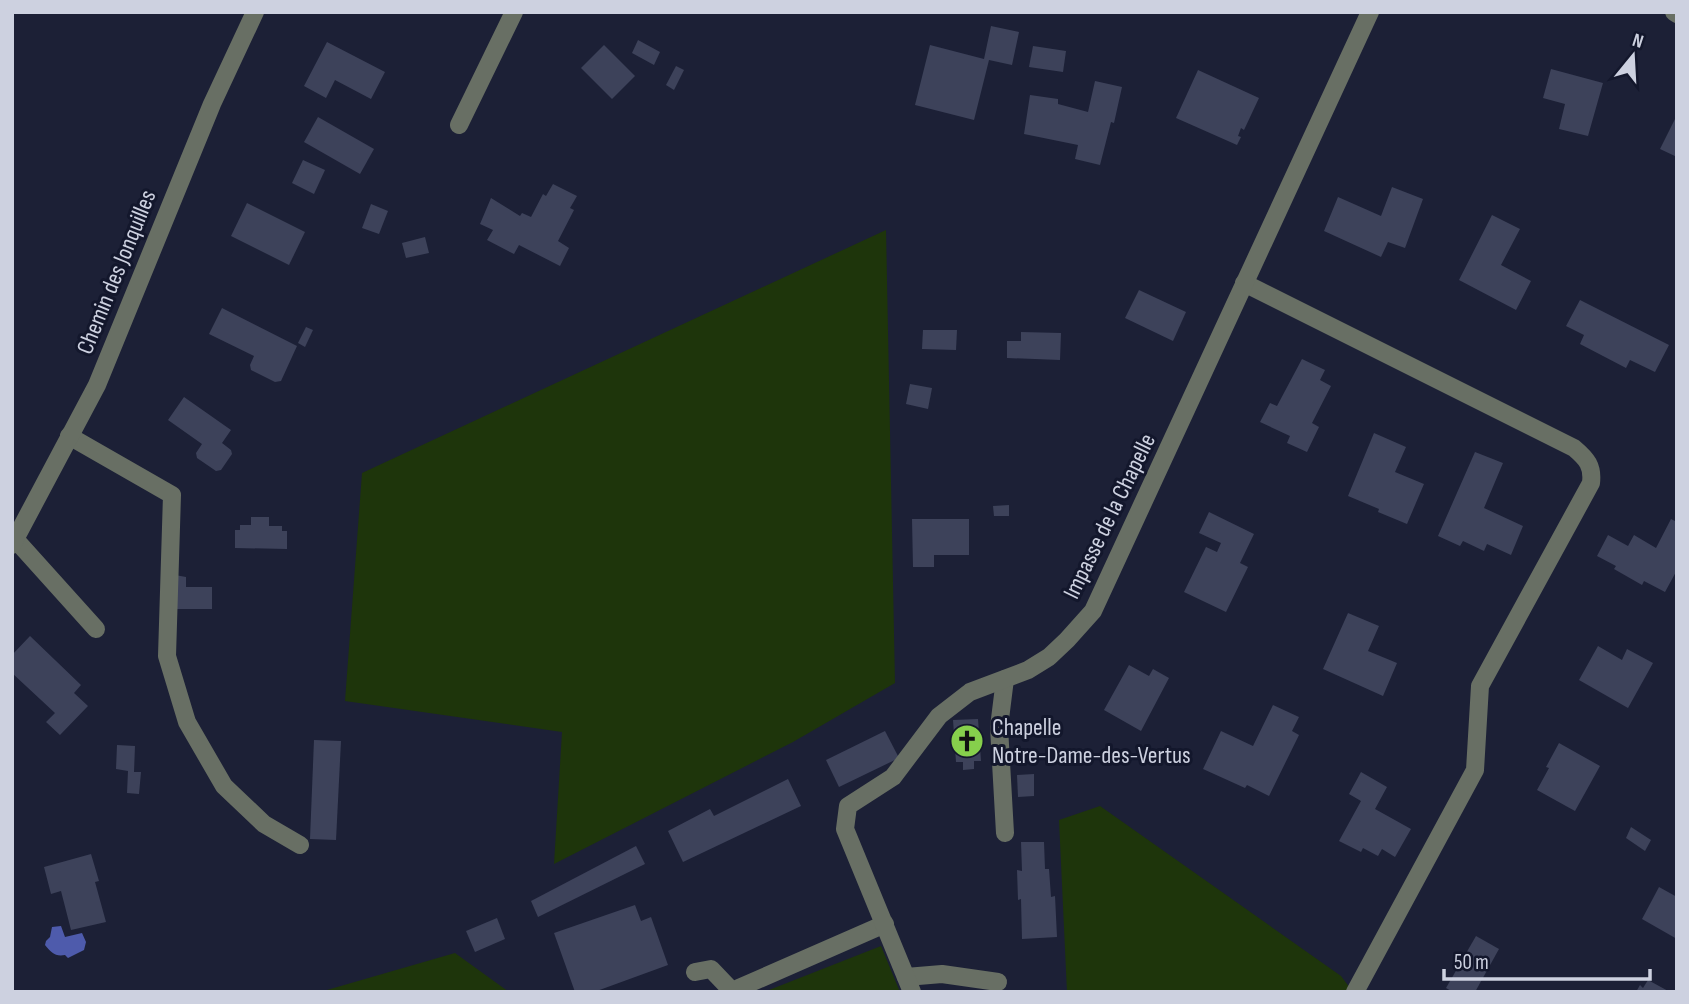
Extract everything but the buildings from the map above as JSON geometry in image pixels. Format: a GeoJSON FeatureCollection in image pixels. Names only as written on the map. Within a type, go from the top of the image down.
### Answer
{"type":"FeatureCollection","features":[{"type":"Feature","properties":{"kind":"street","name":"Chemin des Jonquilles"},"geometry":{"type":"LineString","coordinates":[[14,542],[96,385],[212,104],[255,12]]}},
{"type":"Feature","properties":{"kind":"street"},"geometry":{"type":"LineString","coordinates":[[460,125],[514,12]]}},
{"type":"Feature","properties":{"kind":"street","name":"Impasse de la Chapelle"},"geometry":{"type":"LineString","coordinates":[[909,984],[845,828],[848,806],[893,777],[939,716],[970,692],[1028,670],[1049,657],[1093,611],[1370,12]]}},
{"type":"Feature","properties":{"kind":"street"},"geometry":{"type":"LineString","coordinates":[[1244,284],[1574,448],[1586,458],[1593,469],[1591,483],[1480,686],[1475,770],[1355,992]]}},
{"type":"Feature","properties":{"kind":"street"},"geometry":{"type":"LineString","coordinates":[[69,436],[172,495],[167,656],[187,722],[224,786],[264,824],[300,845]]}},
{"type":"Feature","properties":{"kind":"street"},"geometry":{"type":"LineString","coordinates":[[14,542],[96,629]]}},
{"type":"Feature","properties":{"kind":"street"},"geometry":{"type":"LineString","coordinates":[[1005,679],[999,727],[1005,833]]}},
{"type":"Feature","properties":{"kind":"street"},"geometry":{"type":"LineString","coordinates":[[695,972],[711,969],[732,991],[885,924]]}},
{"type":"Feature","properties":{"kind":"street"},"geometry":{"type":"LineString","coordinates":[[909,984],[942,974],[998,982]]}},
{"type":"Feature","properties":{"kind":"green space"},"geometry":{"type":"Polygon","coordinates":[[[886,230],[895,683],[793,742],[554,864],[562,732],[345,701],[362,473],[886,230]]]}},
{"type":"Feature","properties":{"kind":"green space"},"geometry":{"type":"Polygon","coordinates":[[[1100,806],[1341,976],[1353,992],[1067,992],[1059,820],[1100,806]]]}},
{"type":"Feature","properties":{"kind":"green space"},"geometry":{"type":"Polygon","coordinates":[[[881,946],[900,992],[764,992],[881,946]]]}},
{"type":"Feature","properties":{"kind":"green space"},"geometry":{"type":"Polygon","coordinates":[[[455,953],[509,992],[320,992],[455,953]]]}},
{"type":"Feature","properties":{"kind":"water"},"geometry":{"type":"Polygon","coordinates":[[[61,926],[65,937],[82,933],[86,942],[84,950],[68,958],[49,950],[45,945],[52,927],[61,926]]]}},
{"type":"Feature","properties":{"kind":"place","name":"Chapelle Notre-Dame-des-Vertus"},"geometry":{"type":"Point","coordinates":[967,741]}}]}
